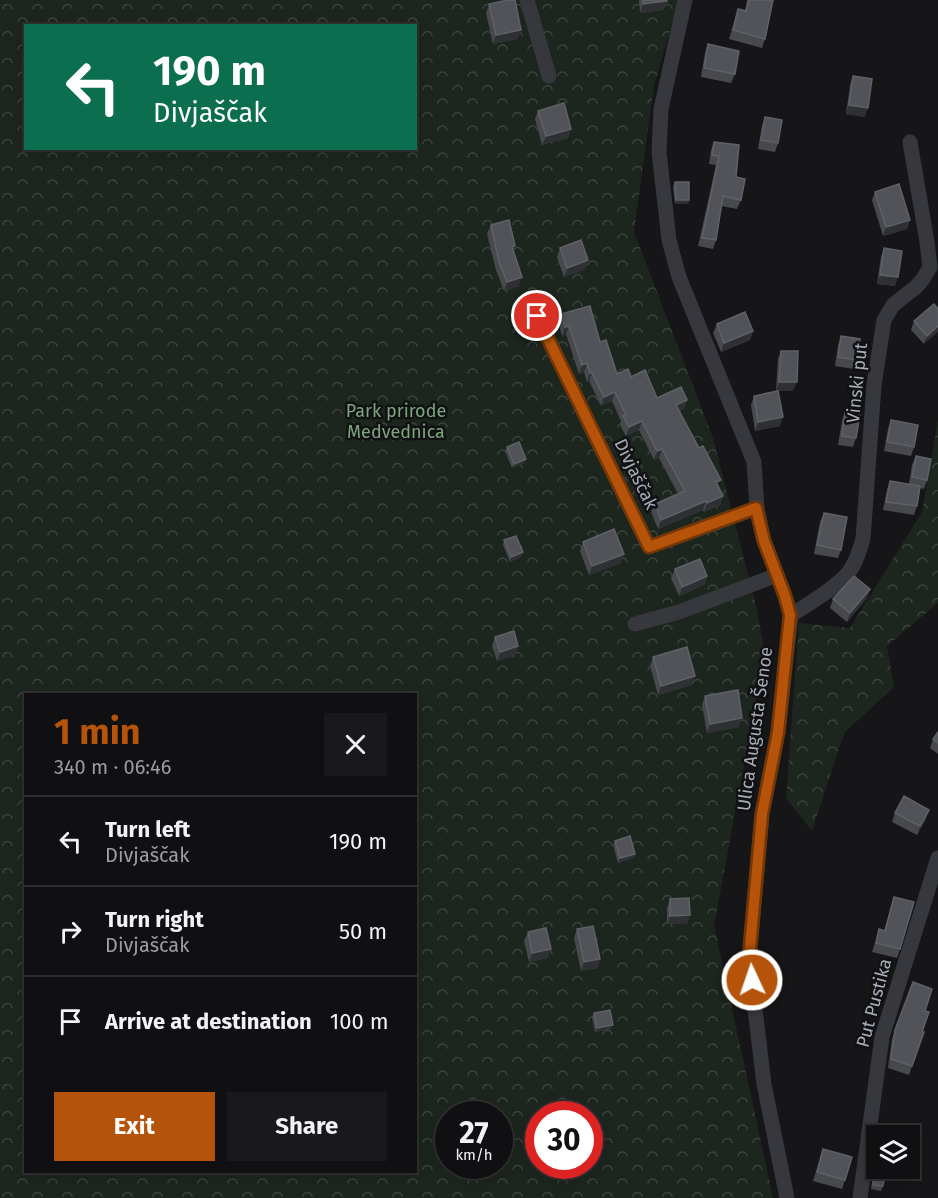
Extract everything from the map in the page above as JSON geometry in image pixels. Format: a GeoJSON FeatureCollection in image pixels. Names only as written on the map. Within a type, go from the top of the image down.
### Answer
{"type":"FeatureCollection","features":[{"type":"Feature","properties":{"kind":"street"},"geometry":{"type":"LineString","coordinates":[[527,0],[549,76]]}},
{"type":"Feature","properties":{"kind":"street","name":"Ulica Augusta Šenoe"},"geometry":{"type":"LineString","coordinates":[[685,0],[661,109],[659,152],[669,240],[679,277],[754,462],[756,508],[764,541],[790,615],[778,732],[762,814],[749,959],[764,1084],[788,1198]]}},
{"type":"Feature","properties":{"kind":"street","name":"Vinski put"},"geometry":{"type":"LineString","coordinates":[[790,615],[848,574],[857,558],[863,539],[874,385],[884,320],[892,305],[923,279],[930,267],[910,142]]}},
{"type":"Feature","properties":{"kind":"street","name":"Divjaščak"},"geometry":{"type":"LineString","coordinates":[[537,316],[649,547],[756,508]]}},
{"type":"Feature","properties":{"kind":"street"},"geometry":{"type":"LineString","coordinates":[[635,624],[679,612],[777,576]]}},
{"type":"Feature","properties":{"kind":"street","name":"Put Pustika"},"geometry":{"type":"LineString","coordinates":[[860,1198],[882,1037],[938,858]]}},
{"type":"Feature","properties":{"kind":"green space","name":"Park prirode Medvednica"},"geometry":{"type":"Polygon","coordinates":[[[0,0],[677,0],[654,85],[634,232],[713,438],[756,606],[765,653],[714,925],[773,1198],[0,1198],[0,0]]]}},
{"type":"Feature","properties":{"kind":"green space"},"geometry":{"type":"Polygon","coordinates":[[[938,420],[938,603],[887,646],[894,687],[844,733],[812,831],[786,798],[799,623],[850,628],[922,512],[938,420]]]}},
{"type":"Feature","properties":{"kind":"building"},"geometry":{"type":"Polygon","coordinates":[[[515,0],[521,30],[496,35],[489,4],[515,0]]]}},
{"type":"Feature","properties":{"kind":"building"},"geometry":{"type":"Polygon","coordinates":[[[643,0],[666,0],[667,1],[643,4],[643,0]]]}},
{"type":"Feature","properties":{"kind":"building"},"geometry":{"type":"Polygon","coordinates":[[[749,0],[773,0],[765,39],[733,30],[738,9],[746,11],[749,0]]]}},
{"type":"Feature","properties":{"kind":"building"},"geometry":{"type":"Polygon","coordinates":[[[708,44],[739,51],[735,74],[704,68],[708,44]]]}},
{"type":"Feature","properties":{"kind":"building"},"geometry":{"type":"Polygon","coordinates":[[[853,76],[872,79],[868,108],[849,105],[853,76]]]}},
{"type":"Feature","properties":{"kind":"building"},"geometry":{"type":"Polygon","coordinates":[[[564,103],[571,129],[546,136],[538,111],[564,103]]]}},
{"type":"Feature","properties":{"kind":"building"},"geometry":{"type":"Polygon","coordinates":[[[765,117],[782,120],[778,143],[761,140],[765,117]]]}},
{"type":"Feature","properties":{"kind":"building"},"geometry":{"type":"Polygon","coordinates":[[[714,142],[739,145],[736,177],[745,179],[741,200],[723,196],[716,240],[702,238],[719,156],[712,155],[714,142]]]}},
{"type":"Feature","properties":{"kind":"building"},"geometry":{"type":"Polygon","coordinates":[[[675,182],[689,182],[689,200],[676,200],[675,182]]]}},
{"type":"Feature","properties":{"kind":"building"},"geometry":{"type":"Polygon","coordinates":[[[899,184],[910,220],[886,227],[875,192],[899,184]]]}},
{"type":"Feature","properties":{"kind":"building"},"geometry":{"type":"Polygon","coordinates":[[[509,220],[515,246],[512,247],[522,277],[507,282],[499,262],[491,225],[509,220]]]}},
{"type":"Feature","properties":{"kind":"building"},"geometry":{"type":"Polygon","coordinates":[[[581,240],[588,260],[567,268],[560,248],[581,240]]]}},
{"type":"Feature","properties":{"kind":"building"},"geometry":{"type":"Polygon","coordinates":[[[884,248],[902,251],[898,277],[880,275],[884,248]]]}},
{"type":"Feature","properties":{"kind":"building"},"geometry":{"type":"Polygon","coordinates":[[[934,304],[938,309],[938,326],[927,336],[914,321],[934,304]]]}},
{"type":"Feature","properties":{"kind":"building"},"geometry":{"type":"Polygon","coordinates":[[[590,306],[600,342],[606,340],[617,374],[628,369],[631,377],[645,370],[657,398],[681,387],[687,400],[676,405],[699,448],[703,446],[721,480],[716,482],[723,496],[661,520],[655,504],[685,491],[662,449],[657,451],[642,421],[629,427],[615,392],[604,397],[587,363],[582,365],[569,326],[565,327],[561,314],[590,306]]]}},
{"type":"Feature","properties":{"kind":"building"},"geometry":{"type":"Polygon","coordinates":[[[745,312],[753,331],[724,343],[717,324],[745,312]]]}},
{"type":"Feature","properties":{"kind":"building"},"geometry":{"type":"Polygon","coordinates":[[[841,336],[860,339],[857,360],[838,357],[841,336]]]}},
{"type":"Feature","properties":{"kind":"building"},"geometry":{"type":"Polygon","coordinates":[[[781,351],[798,351],[797,382],[779,382],[781,351]]]}},
{"type":"Feature","properties":{"kind":"building"},"geometry":{"type":"Polygon","coordinates":[[[778,391],[783,417],[758,422],[754,396],[778,391]]]}},
{"type":"Feature","properties":{"kind":"building"},"geometry":{"type":"Polygon","coordinates":[[[845,412],[860,415],[856,438],[842,436],[845,412]]]}},
{"type":"Feature","properties":{"kind":"building"},"geometry":{"type":"Polygon","coordinates":[[[891,420],[918,425],[914,447],[887,442],[891,420]]]}},
{"type":"Feature","properties":{"kind":"building"},"geometry":{"type":"Polygon","coordinates":[[[519,442],[526,459],[514,464],[507,447],[519,442]]]}},
{"type":"Feature","properties":{"kind":"building"},"geometry":{"type":"Polygon","coordinates":[[[916,456],[931,459],[927,480],[912,477],[916,456]]]}},
{"type":"Feature","properties":{"kind":"building"},"geometry":{"type":"Polygon","coordinates":[[[890,481],[920,486],[917,506],[886,502],[890,481]]]}},
{"type":"Feature","properties":{"kind":"building"},"geometry":{"type":"Polygon","coordinates":[[[824,513],[847,517],[841,550],[817,545],[824,513]]]}},
{"type":"Feature","properties":{"kind":"building"},"geometry":{"type":"Polygon","coordinates":[[[614,529],[624,554],[592,566],[583,542],[614,529]]]}},
{"type":"Feature","properties":{"kind":"building"},"geometry":{"type":"Polygon","coordinates":[[[516,536],[523,552],[511,557],[504,540],[516,536]]]}},
{"type":"Feature","properties":{"kind":"building"},"geometry":{"type":"Polygon","coordinates":[[[700,559],[707,576],[682,587],[675,569],[700,559]]]}},
{"type":"Feature","properties":{"kind":"building"},"geometry":{"type":"Polygon","coordinates":[[[854,576],[870,589],[850,613],[833,599],[854,576]]]}},
{"type":"Feature","properties":{"kind":"building"},"geometry":{"type":"Polygon","coordinates":[[[514,631],[518,646],[500,652],[495,637],[514,631]]]}},
{"type":"Feature","properties":{"kind":"building"},"geometry":{"type":"Polygon","coordinates":[[[687,647],[695,676],[661,686],[653,657],[687,647]]]}},
{"type":"Feature","properties":{"kind":"building"},"geometry":{"type":"Polygon","coordinates":[[[738,690],[742,718],[710,724],[705,696],[738,690]]]}},
{"type":"Feature","properties":{"kind":"building"},"geometry":{"type":"Polygon","coordinates":[[[938,732],[938,743],[933,739],[938,732]]]}},
{"type":"Feature","properties":{"kind":"building"},"geometry":{"type":"Polygon","coordinates":[[[904,796],[929,810],[920,826],[895,813],[904,796]]]}},
{"type":"Feature","properties":{"kind":"building"},"geometry":{"type":"Polygon","coordinates":[[[630,836],[635,854],[620,858],[615,841],[630,836]]]}},
{"type":"Feature","properties":{"kind":"building"},"geometry":{"type":"Polygon","coordinates":[[[894,897],[914,902],[900,949],[876,943],[879,929],[885,931],[894,897]]]}},
{"type":"Feature","properties":{"kind":"building"},"geometry":{"type":"Polygon","coordinates":[[[689,898],[690,915],[670,916],[670,899],[689,898]]]}},
{"type":"Feature","properties":{"kind":"building"},"geometry":{"type":"Polygon","coordinates":[[[593,926],[600,959],[584,962],[577,929],[593,926]]]}},
{"type":"Feature","properties":{"kind":"building"},"geometry":{"type":"Polygon","coordinates":[[[546,928],[551,949],[532,953],[528,932],[546,928]]]}},
{"type":"Feature","properties":{"kind":"building"},"geometry":{"type":"Polygon","coordinates":[[[913,982],[932,989],[925,1011],[929,1012],[922,1032],[924,1032],[912,1066],[891,1059],[895,1030],[913,982]]]}},
{"type":"Feature","properties":{"kind":"building"},"geometry":{"type":"Polygon","coordinates":[[[610,1010],[613,1025],[597,1028],[594,1013],[610,1010]]]}},
{"type":"Feature","properties":{"kind":"building"},"geometry":{"type":"Polygon","coordinates":[[[823,1149],[852,1157],[845,1180],[817,1172],[823,1149]]]}},
{"type":"Feature","properties":{"kind":"building"},"geometry":{"type":"Polygon","coordinates":[[[874,1179],[884,1179],[883,1186],[873,1185],[874,1179]]]}},
{"type":"Feature","properties":{"kind":"route"},"geometry":{"type":"LineString","coordinates":[[537,316],[649,547],[756,508],[764,541],[785,596],[790,615],[778,732],[762,814],[749,959],[752,980]]}}]}
